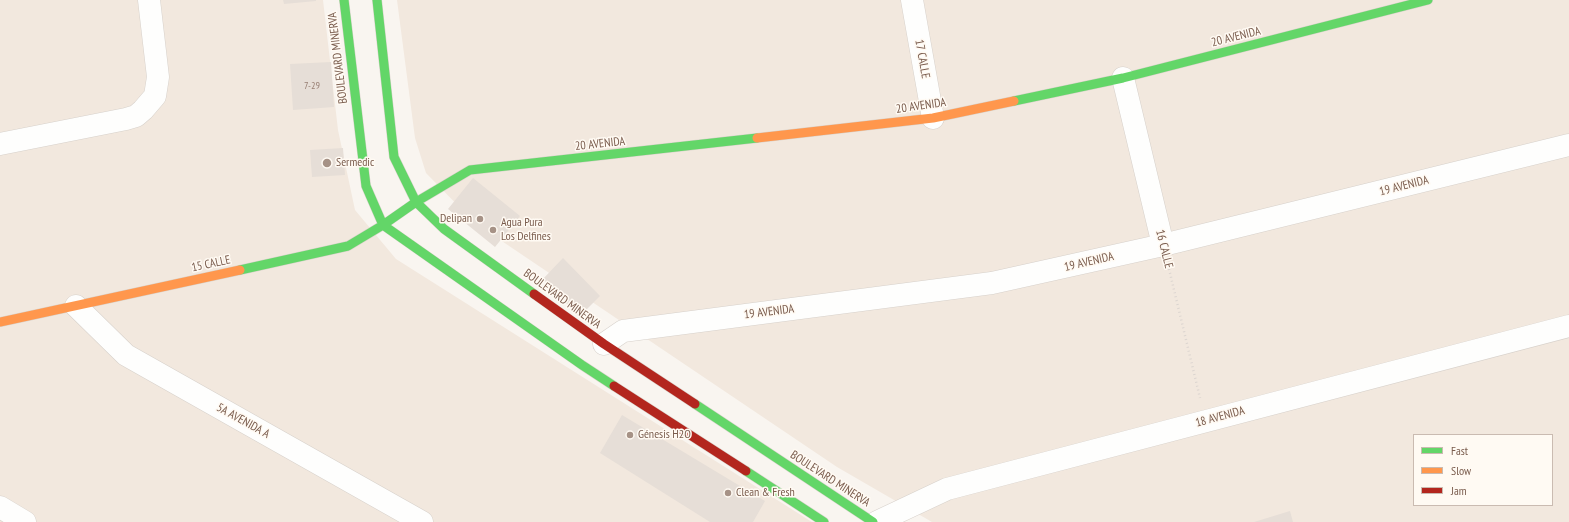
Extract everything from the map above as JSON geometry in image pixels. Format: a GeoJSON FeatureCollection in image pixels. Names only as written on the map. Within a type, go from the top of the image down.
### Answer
{"type":"FeatureCollection","features":[{"type":"Feature","properties":{"kind":"street"},"geometry":{"type":"LineString","coordinates":[[0,144],[126,119],[136,116],[143,110],[155,96],[158,77],[149,0]]}},
{"type":"Feature","properties":{"kind":"street","name":"BOULEVARD MINERVA"},"geometry":{"type":"LineString","coordinates":[[344,0],[366,186],[383,225]]}},
{"type":"Feature","properties":{"kind":"street","name":"BOULEVARD MINERVA"},"geometry":{"type":"LineString","coordinates":[[377,0],[394,157],[416,202],[444,229],[604,344],[873,522]]}},
{"type":"Feature","properties":{"kind":"street","name":"17 CALLE"},"geometry":{"type":"LineString","coordinates":[[912,0],[933,118]]}},
{"type":"Feature","properties":{"kind":"street","name":"20 AVENIDA"},"geometry":{"type":"LineString","coordinates":[[416,202],[470,170],[933,118],[1123,78],[1428,0]]}},
{"type":"Feature","properties":{"kind":"street","name":"16 CALLE"},"geometry":{"type":"LineString","coordinates":[[1123,78],[1163,245]]}},
{"type":"Feature","properties":{"kind":"street","name":"19 AVENIDA"},"geometry":{"type":"LineString","coordinates":[[604,344],[623,331],[992,283],[1163,245],[1569,145]]}},
{"type":"Feature","properties":{"kind":"street","name":"15 CALLE"},"geometry":{"type":"LineString","coordinates":[[0,322],[348,246],[383,225],[416,202]]}},
{"type":"Feature","properties":{"kind":"street"},"geometry":{"type":"LineString","coordinates":[[383,225],[582,365],[824,522]]}},
{"type":"Feature","properties":{"kind":"street","name":"5A AVENIDA A"},"geometry":{"type":"LineString","coordinates":[[76,306],[126,355],[422,522]]}},
{"type":"Feature","properties":{"kind":"street","name":"18 AVENIDA"},"geometry":{"type":"LineString","coordinates":[[877,522],[947,489],[1569,326]]}},
{"type":"Feature","properties":{"kind":"street"},"geometry":{"type":"LineString","coordinates":[[0,507],[25,522]]}},
{"type":"Feature","properties":{"kind":"path","name":"16 CALLE"},"geometry":{"type":"LineString","coordinates":[[1163,245],[1206,420]]}},
{"type":"Feature","properties":{"kind":"shaded area"},"geometry":{"type":"Polygon","coordinates":[[[0,0],[323,0],[338,130],[355,210],[396,259],[812,522],[0,522],[0,0]]]}},
{"type":"Feature","properties":{"kind":"shaded area"},"geometry":{"type":"Polygon","coordinates":[[[397,0],[1569,0],[1569,522],[932,522],[837,467],[475,223],[426,173],[415,138],[397,0]]]}},
{"type":"Feature","properties":{"kind":"building"},"geometry":{"type":"Polygon","coordinates":[[[283,0],[316,0],[316,1],[284,4],[283,0]]]}},
{"type":"Feature","properties":{"kind":"building"},"geometry":{"type":"Polygon","coordinates":[[[331,62],[334,107],[293,110],[290,64],[331,62]]]}},
{"type":"Feature","properties":{"kind":"building","name":"Sermedic"},"geometry":{"type":"Polygon","coordinates":[[[343,148],[345,175],[312,177],[310,150],[343,148]]]}},
{"type":"Feature","properties":{"kind":"building"},"geometry":{"type":"Polygon","coordinates":[[[473,178],[520,216],[495,247],[448,209],[473,178]]]}},
{"type":"Feature","properties":{"kind":"building"},"geometry":{"type":"Polygon","coordinates":[[[563,258],[600,296],[579,317],[543,279],[563,258]]]}},
{"type":"Feature","properties":{"kind":"building"},"geometry":{"type":"Polygon","coordinates":[[[622,415],[765,501],[753,522],[710,522],[600,453],[622,415]]]}},
{"type":"Feature","properties":{"kind":"building"},"geometry":{"type":"Polygon","coordinates":[[[1290,511],[1293,522],[1254,522],[1290,511]]]}},
{"type":"Feature","properties":{"kind":"traffic: fast"},"geometry":{"type":"LineString","coordinates":[[344,0],[366,186],[383,225],[614,386]]}},
{"type":"Feature","properties":{"kind":"traffic: fast"},"geometry":{"type":"LineString","coordinates":[[377,0],[394,157],[416,202],[444,229],[534,294]]}},
{"type":"Feature","properties":{"kind":"traffic: fast"},"geometry":{"type":"LineString","coordinates":[[1014,101],[1123,78],[1428,0]]}},
{"type":"Feature","properties":{"kind":"traffic: fast"},"geometry":{"type":"LineString","coordinates":[[240,270],[348,246],[383,225],[416,202],[470,170],[757,138]]}},
{"type":"Feature","properties":{"kind":"traffic: fast"},"geometry":{"type":"LineString","coordinates":[[695,404],[873,522]]}},
{"type":"Feature","properties":{"kind":"traffic: fast"},"geometry":{"type":"LineString","coordinates":[[746,471],[824,522]]}},
{"type":"Feature","properties":{"kind":"traffic: slow"},"geometry":{"type":"LineString","coordinates":[[757,138],[933,118],[1014,101]]}},
{"type":"Feature","properties":{"kind":"traffic: slow"},"geometry":{"type":"LineString","coordinates":[[0,322],[240,270]]}},
{"type":"Feature","properties":{"kind":"traffic: jam"},"geometry":{"type":"LineString","coordinates":[[534,294],[604,344],[695,404]]}},
{"type":"Feature","properties":{"kind":"traffic: jam"},"geometry":{"type":"LineString","coordinates":[[614,386],[746,471]]}},
{"type":"Feature","properties":{"kind":"place","name":"Sermedic"},"geometry":{"type":"Point","coordinates":[327,163]}},
{"type":"Feature","properties":{"kind":"place","name":"Delipan"},"geometry":{"type":"Point","coordinates":[480,219]}},
{"type":"Feature","properties":{"kind":"place","name":"Agua Pura Los Delfines"},"geometry":{"type":"Point","coordinates":[493,230]}},
{"type":"Feature","properties":{"kind":"place","name":"Génesis H2O"},"geometry":{"type":"Point","coordinates":[630,435]}},
{"type":"Feature","properties":{"kind":"place","name":"Clean & Fresh"},"geometry":{"type":"Point","coordinates":[728,493]}}]}
